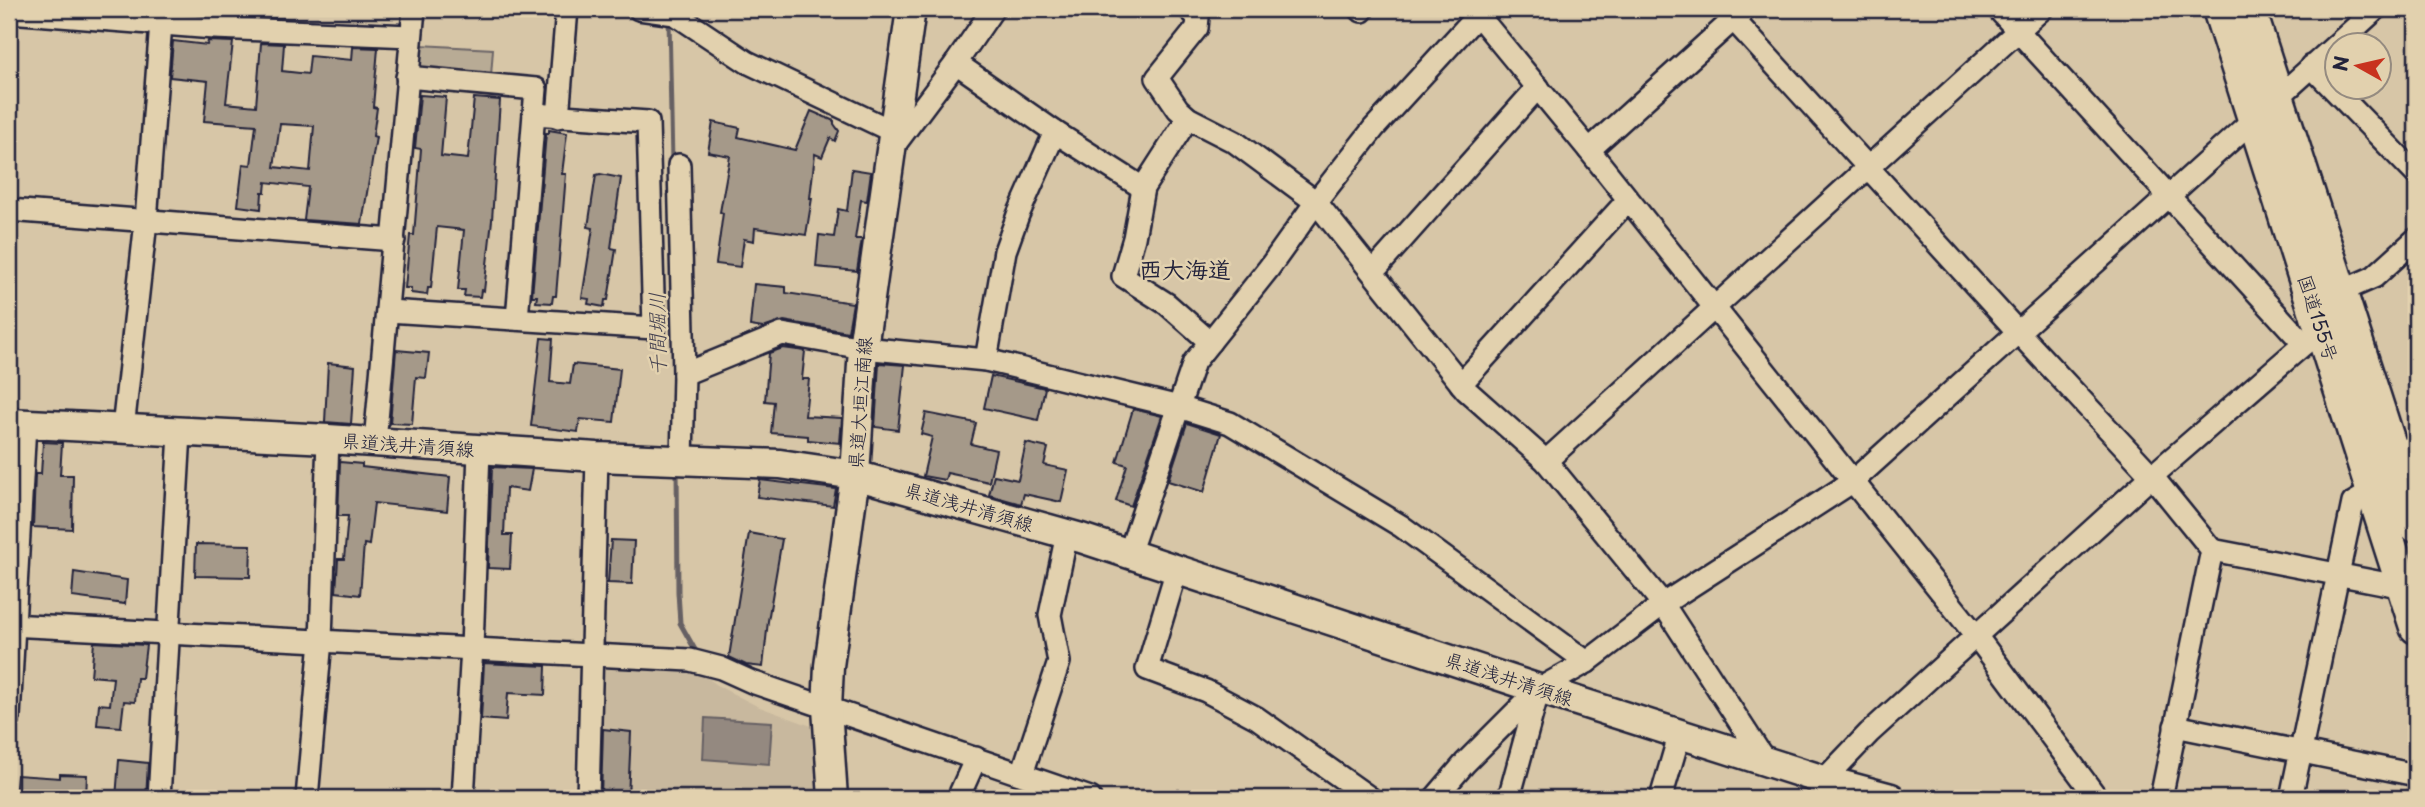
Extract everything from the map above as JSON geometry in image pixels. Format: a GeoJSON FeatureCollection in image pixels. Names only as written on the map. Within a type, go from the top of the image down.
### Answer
{"type":"FeatureCollection","features":[{"type":"Feature","properties":{"kind":"highway","name":"国道155号"},"geometry":{"type":"LineString","coordinates":[[2218,9],[2253,117],[2313,338],[2373,491],[2416,627]]}},
{"type":"Feature","properties":{"kind":"highway","name":"国道155号"},"geometry":{"type":"LineString","coordinates":[[2249,9],[2342,291],[2405,450],[2416,526]]}},
{"type":"Feature","properties":{"kind":"main road","name":"県道大垣江南線"},"geometry":{"type":"LineString","coordinates":[[833,798],[827,708],[829,666],[855,475],[863,348],[911,9]]}},
{"type":"Feature","properties":{"kind":"main road","name":"県道浅井清須線"},"geometry":{"type":"LineString","coordinates":[[17,424],[328,439],[597,457],[780,464],[855,475],[1067,534],[1177,569],[1539,690],[1765,761],[1821,789],[1891,798]]}},
{"type":"Feature","properties":{"kind":"street"},"geometry":{"type":"LineString","coordinates":[[375,442],[414,9]]}},
{"type":"Feature","properties":{"kind":"street"},"geometry":{"type":"LineString","coordinates":[[558,117],[567,9]]}},
{"type":"Feature","properties":{"kind":"street"},"geometry":{"type":"LineString","coordinates":[[663,11],[747,62],[892,140],[956,63],[993,9]]}},
{"type":"Feature","properties":{"kind":"street"},"geometry":{"type":"LineString","coordinates":[[1189,9],[1198,17],[1197,28],[1157,78],[1178,109],[1188,118],[1235,142],[1316,202],[1461,384],[1546,461],[1663,604],[1765,761]]}},
{"type":"Feature","properties":{"kind":"street"},"geometry":{"type":"LineString","coordinates":[[1821,789],[1869,733],[2152,476],[2313,338],[2166,196],[1998,9]]}},
{"type":"Feature","properties":{"kind":"street"},"geometry":{"type":"LineString","coordinates":[[1546,461],[2042,9]]}},
{"type":"Feature","properties":{"kind":"street"},"geometry":{"type":"LineString","coordinates":[[1435,798],[1465,763],[1539,690],[1587,662],[1663,604],[1852,482],[2253,117],[2376,9]]}},
{"type":"Feature","properties":{"kind":"street"},"geometry":{"type":"LineString","coordinates":[[1129,554],[1194,362],[1269,268],[1374,128],[1478,10],[1977,637],[2097,798]]}},
{"type":"Feature","properties":{"kind":"street"},"geometry":{"type":"LineString","coordinates":[[9,12],[62,12],[161,23],[215,18],[411,36]]}},
{"type":"Feature","properties":{"kind":"street"},"geometry":{"type":"LineString","coordinates":[[1589,150],[1734,12],[1869,167],[2152,476],[2212,550],[2403,587]]}},
{"type":"Feature","properties":{"kind":"street"},"geometry":{"type":"LineString","coordinates":[[123,429],[146,221],[161,23]]}},
{"type":"Feature","properties":{"kind":"street"},"geometry":{"type":"LineString","coordinates":[[956,63],[1055,132],[1143,188]]}},
{"type":"Feature","properties":{"kind":"street"},"geometry":{"type":"LineString","coordinates":[[2311,66],[2416,174]]}},
{"type":"Feature","properties":{"kind":"street"},"geometry":{"type":"LineString","coordinates":[[407,78],[536,89],[517,319]]}},
{"type":"Feature","properties":{"kind":"street"},"geometry":{"type":"LineString","coordinates":[[1373,272],[1538,88]]}},
{"type":"Feature","properties":{"kind":"street"},"geometry":{"type":"LineString","coordinates":[[388,311],[654,328],[648,122],[534,114]]}},
{"type":"Feature","properties":{"kind":"street"},"geometry":{"type":"LineString","coordinates":[[1188,118],[1143,188],[1134,239],[1123,276],[1167,304],[1210,342]]}},
{"type":"Feature","properties":{"kind":"street"},"geometry":{"type":"LineString","coordinates":[[986,360],[1005,251],[1055,132]]}},
{"type":"Feature","properties":{"kind":"street"},"geometry":{"type":"LineString","coordinates":[[676,460],[684,374],[679,165]]}},
{"type":"Feature","properties":{"kind":"street"},"geometry":{"type":"LineString","coordinates":[[1461,384],[1629,200]]}},
{"type":"Feature","properties":{"kind":"street"},"geometry":{"type":"LineString","coordinates":[[9,210],[394,240]]}},
{"type":"Feature","properties":{"kind":"street"},"geometry":{"type":"LineString","coordinates":[[2342,291],[2374,277],[2416,239]]}},
{"type":"Feature","properties":{"kind":"street"},"geometry":{"type":"LineString","coordinates":[[684,374],[782,334],[863,348],[986,360],[1179,407],[1230,423],[1401,526],[1587,662]]}},
{"type":"Feature","properties":{"kind":"street"},"geometry":{"type":"LineString","coordinates":[[9,717],[17,424]]}},
{"type":"Feature","properties":{"kind":"street"},"geometry":{"type":"LineString","coordinates":[[159,798],[180,433]]}},
{"type":"Feature","properties":{"kind":"street"},"geometry":{"type":"LineString","coordinates":[[307,798],[321,640],[328,439]]}},
{"type":"Feature","properties":{"kind":"street"},"geometry":{"type":"LineString","coordinates":[[463,798],[472,648],[479,450]]}},
{"type":"Feature","properties":{"kind":"street"},"geometry":{"type":"LineString","coordinates":[[588,798],[597,457]]}},
{"type":"Feature","properties":{"kind":"street"},"geometry":{"type":"LineString","coordinates":[[2291,798],[2354,503],[2373,491]]}},
{"type":"Feature","properties":{"kind":"street"},"geometry":{"type":"LineString","coordinates":[[1022,774],[1059,662],[1049,615],[1067,534]]}},
{"type":"Feature","properties":{"kind":"street"},"geometry":{"type":"LineString","coordinates":[[2161,798],[2212,550]]}},
{"type":"Feature","properties":{"kind":"street"},"geometry":{"type":"LineString","coordinates":[[1177,569],[1147,669],[1206,691],[1257,718],[1370,798]]}},
{"type":"Feature","properties":{"kind":"street"},"geometry":{"type":"LineString","coordinates":[[11,625],[691,660],[721,668],[752,682],[1086,797]]}},
{"type":"Feature","properties":{"kind":"street"},"geometry":{"type":"LineString","coordinates":[[1509,798],[1539,690]]}},
{"type":"Feature","properties":{"kind":"street"},"geometry":{"type":"LineString","coordinates":[[2175,726],[2416,775]]}},
{"type":"Feature","properties":{"kind":"street"},"geometry":{"type":"LineString","coordinates":[[1661,798],[1680,733]]}},
{"type":"Feature","properties":{"kind":"street"},"geometry":{"type":"LineString","coordinates":[[958,798],[976,758]]}},
{"type":"Feature","properties":{"kind":"shaded area"},"geometry":{"type":"Polygon","coordinates":[[[420,45],[493,49],[491,76],[418,71],[420,45]]]}},
{"type":"Feature","properties":{"kind":"shaded area"},"geometry":{"type":"Polygon","coordinates":[[[596,661],[688,664],[720,687],[757,706],[822,730],[823,798],[592,798],[596,661]]]}},
{"type":"Feature","properties":{"kind":"shaded area"},"geometry":{"type":"Polygon","coordinates":[[[705,718],[772,722],[769,764],[703,759],[705,718]]]}},
{"type":"Feature","properties":{"kind":"building"},"geometry":{"type":"Polygon","coordinates":[[[173,41],[207,45],[208,41],[233,42],[226,103],[256,106],[261,43],[284,44],[282,71],[308,74],[310,56],[352,60],[353,47],[378,48],[373,107],[377,108],[373,136],[376,137],[362,224],[304,220],[308,187],[266,182],[265,192],[262,192],[261,209],[238,206],[243,164],[251,165],[256,125],[204,121],[208,81],[170,77],[173,41]],[[280,124],[274,167],[310,171],[314,126],[280,124]]]}},
{"type":"Feature","properties":{"kind":"building"},"geometry":{"type":"Polygon","coordinates":[[[420,95],[446,97],[441,156],[468,159],[474,98],[500,100],[492,220],[484,291],[481,290],[480,297],[464,296],[465,290],[458,290],[464,230],[437,227],[431,288],[428,288],[427,295],[411,293],[411,288],[405,288],[410,235],[414,235],[421,149],[415,148],[420,95]]]}},
{"type":"Feature","properties":{"kind":"building"},"geometry":{"type":"Polygon","coordinates":[[[811,111],[834,121],[839,131],[835,141],[830,138],[822,157],[815,154],[806,235],[755,228],[754,241],[744,239],[740,267],[716,264],[723,213],[720,212],[730,156],[708,152],[713,122],[740,128],[738,137],[795,150],[811,111]]]}},
{"type":"Feature","properties":{"kind":"building"},"geometry":{"type":"Polygon","coordinates":[[[549,130],[567,133],[562,174],[566,174],[556,296],[553,296],[552,303],[536,302],[537,296],[532,296],[546,133],[549,133],[549,130]]]}},
{"type":"Feature","properties":{"kind":"building"},"geometry":{"type":"Polygon","coordinates":[[[852,169],[871,172],[867,201],[861,200],[855,239],[862,239],[857,271],[816,267],[819,235],[834,237],[838,209],[847,211],[852,169]]]}},
{"type":"Feature","properties":{"kind":"building"},"geometry":{"type":"Polygon","coordinates":[[[596,175],[621,178],[611,248],[616,249],[608,300],[605,300],[604,307],[588,304],[589,299],[582,298],[593,228],[588,227],[596,175]]]}},
{"type":"Feature","properties":{"kind":"building"},"geometry":{"type":"Polygon","coordinates":[[[754,284],[786,287],[786,293],[853,303],[848,332],[784,321],[763,328],[750,326],[754,284]]]}},
{"type":"Feature","properties":{"kind":"building"},"geometry":{"type":"Polygon","coordinates":[[[541,338],[553,339],[550,382],[570,384],[573,364],[620,369],[614,422],[580,419],[578,432],[531,426],[541,338]]]}},
{"type":"Feature","properties":{"kind":"building"},"geometry":{"type":"Polygon","coordinates":[[[783,348],[805,351],[802,379],[809,379],[805,416],[842,418],[840,443],[808,440],[808,436],[771,433],[774,402],[765,401],[769,353],[783,348]]]}},
{"type":"Feature","properties":{"kind":"building"},"geometry":{"type":"Polygon","coordinates":[[[396,350],[429,353],[426,378],[416,377],[412,424],[390,423],[396,350]]]}},
{"type":"Feature","properties":{"kind":"building"},"geometry":{"type":"Polygon","coordinates":[[[328,363],[355,366],[351,424],[325,422],[328,363]]]}},
{"type":"Feature","properties":{"kind":"building"},"geometry":{"type":"Polygon","coordinates":[[[879,363],[905,365],[898,430],[875,427],[879,363]]]}},
{"type":"Feature","properties":{"kind":"building"},"geometry":{"type":"Polygon","coordinates":[[[991,376],[1045,388],[1038,420],[984,408],[991,376]]]}},
{"type":"Feature","properties":{"kind":"building"},"geometry":{"type":"Polygon","coordinates":[[[1133,409],[1162,416],[1131,506],[1116,501],[1127,465],[1117,462],[1133,409]]]}},
{"type":"Feature","properties":{"kind":"building"},"geometry":{"type":"Polygon","coordinates":[[[926,413],[976,423],[971,444],[996,450],[989,482],[947,473],[945,480],[923,476],[932,437],[921,434],[926,413]]]}},
{"type":"Feature","properties":{"kind":"building"},"geometry":{"type":"Polygon","coordinates":[[[1187,423],[1221,434],[1204,492],[1168,481],[1187,423]]]}},
{"type":"Feature","properties":{"kind":"building"},"geometry":{"type":"Polygon","coordinates":[[[43,442],[62,443],[60,475],[73,475],[72,529],[33,527],[35,474],[41,474],[43,442]]]}},
{"type":"Feature","properties":{"kind":"building"},"geometry":{"type":"Polygon","coordinates":[[[1026,443],[1048,448],[1044,465],[1068,470],[1061,502],[1024,494],[1021,504],[989,495],[994,475],[1018,480],[1026,443]]]}},
{"type":"Feature","properties":{"kind":"building"},"geometry":{"type":"Polygon","coordinates":[[[340,462],[450,477],[447,511],[374,503],[369,545],[364,544],[360,595],[336,592],[338,559],[344,559],[348,516],[338,516],[340,462]]]}},
{"type":"Feature","properties":{"kind":"building"},"geometry":{"type":"Polygon","coordinates":[[[492,467],[532,469],[528,491],[506,488],[504,535],[512,535],[510,569],[488,568],[492,467]]]}},
{"type":"Feature","properties":{"kind":"building"},"geometry":{"type":"Polygon","coordinates":[[[760,480],[836,489],[833,506],[757,497],[760,480]]]}},
{"type":"Feature","properties":{"kind":"building"},"geometry":{"type":"Polygon","coordinates":[[[749,533],[782,539],[763,667],[746,665],[729,657],[749,533]]]}},
{"type":"Feature","properties":{"kind":"building"},"geometry":{"type":"Polygon","coordinates":[[[611,540],[634,541],[632,584],[608,583],[611,540]]]}},
{"type":"Feature","properties":{"kind":"building"},"geometry":{"type":"Polygon","coordinates":[[[196,544],[251,545],[250,577],[195,576],[196,544]]]}},
{"type":"Feature","properties":{"kind":"building"},"geometry":{"type":"Polygon","coordinates":[[[74,572],[127,580],[125,604],[72,597],[74,572]]]}},
{"type":"Feature","properties":{"kind":"building"},"geometry":{"type":"Polygon","coordinates":[[[94,642],[146,645],[142,678],[137,678],[135,702],[124,701],[121,727],[97,725],[99,704],[110,705],[113,678],[91,676],[94,642]]]}},
{"type":"Feature","properties":{"kind":"building"},"geometry":{"type":"Polygon","coordinates":[[[484,663],[546,666],[545,695],[508,693],[506,721],[481,719],[484,663]]]}},
{"type":"Feature","properties":{"kind":"building"},"geometry":{"type":"Polygon","coordinates":[[[603,729],[631,732],[628,798],[601,798],[603,729]]]}},
{"type":"Feature","properties":{"kind":"building"},"geometry":{"type":"Polygon","coordinates":[[[119,760],[148,763],[146,798],[116,798],[119,760]]]}},
{"type":"Feature","properties":{"kind":"building"},"geometry":{"type":"Polygon","coordinates":[[[60,774],[87,775],[86,798],[15,798],[17,775],[60,778],[60,774]]]}},
{"type":"Feature","properties":{"kind":"waterway","name":"千間堀川"},"geometry":{"type":"LineString","coordinates":[[669,19],[672,163]]}},
{"type":"Feature","properties":{"kind":"waterway","name":"千間堀川"},"geometry":{"type":"LineString","coordinates":[[677,467],[680,623],[698,655]]}},
{"type":"Feature","properties":{"kind":"waterway","name":"千間堀川"},"geometry":{"type":"LineString","coordinates":[[843,725],[920,751]]}},
{"type":"Feature","properties":{"kind":"district","name":"西大海道"},"geometry":{"type":"Point","coordinates":[1185,270]}}]}
